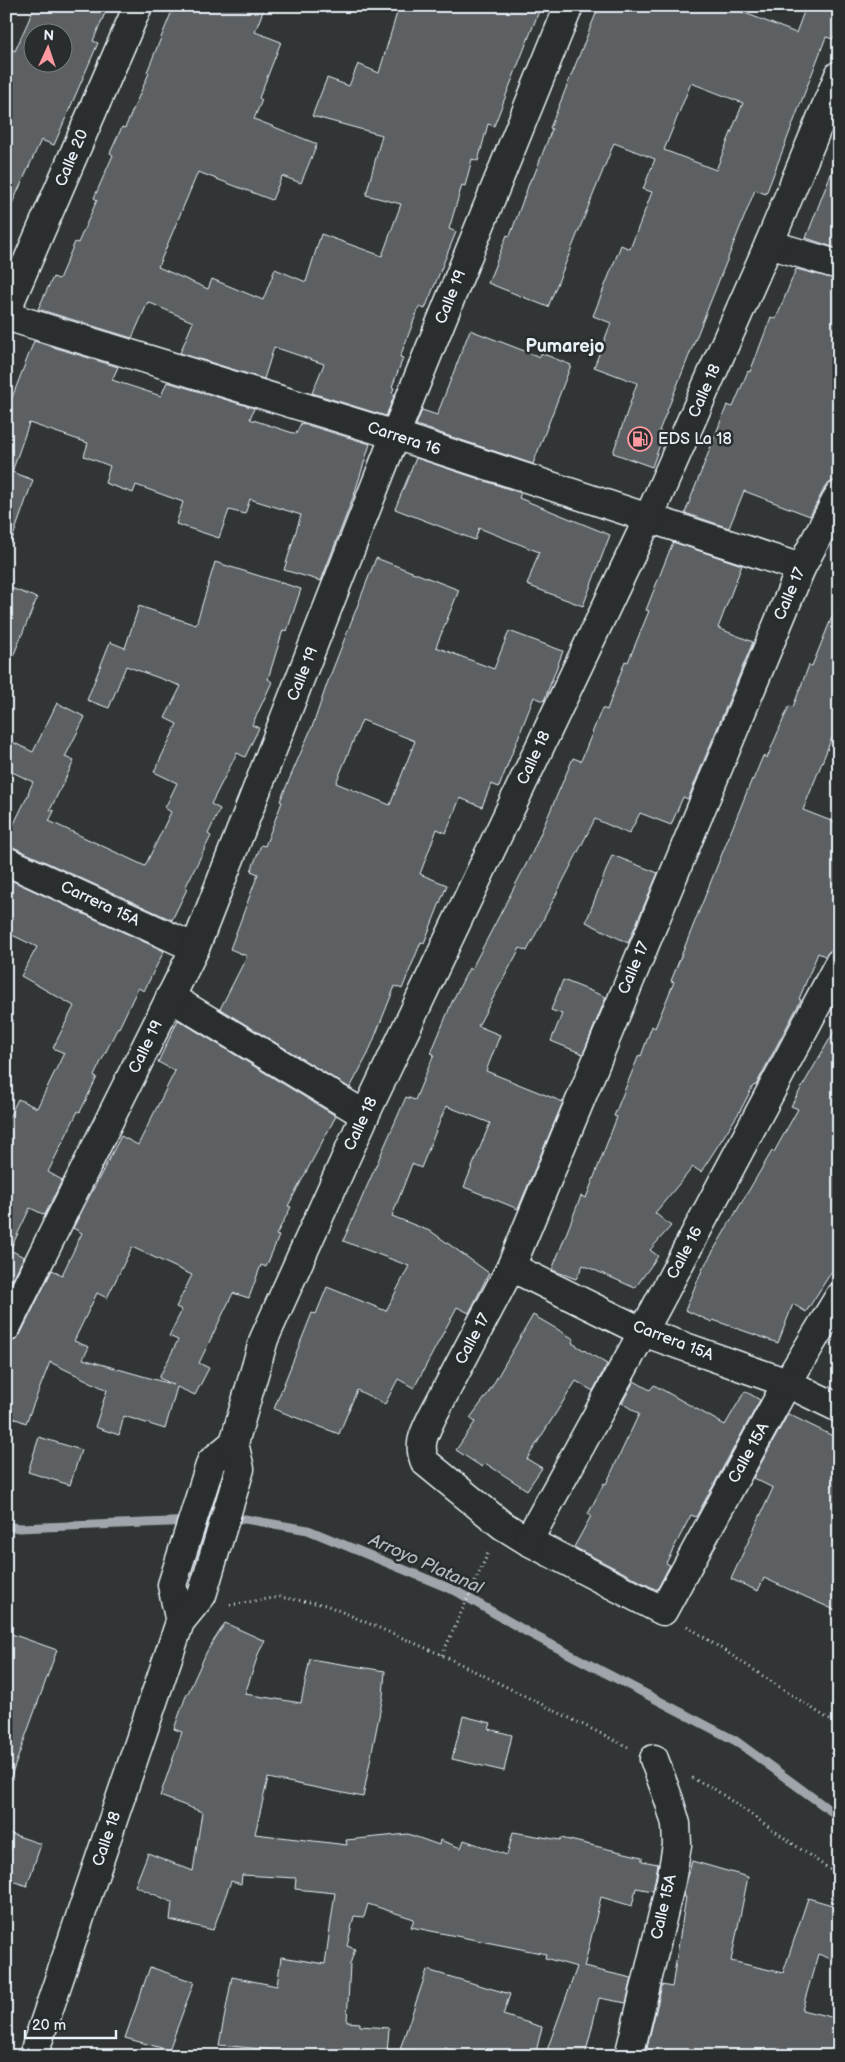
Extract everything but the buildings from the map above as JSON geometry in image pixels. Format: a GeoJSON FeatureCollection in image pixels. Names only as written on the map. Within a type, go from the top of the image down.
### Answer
{"type":"FeatureCollection","features":[{"type":"Feature","properties":{"kind":"street","name":"Calle 20"},"geometry":{"type":"LineString","coordinates":[[6,311],[138,6]]}},
{"type":"Feature","properties":{"kind":"street","name":"Calle 19"},"geometry":{"type":"LineString","coordinates":[[6,1328],[195,948],[395,435],[569,6]]}},
{"type":"Feature","properties":{"kind":"street","name":"Calle 18"},"geometry":{"type":"LineString","coordinates":[[33,2056],[180,1622],[202,1595],[240,1469],[234,1443],[264,1339],[365,1115],[648,520],[769,244],[839,75]]}},
{"type":"Feature","properties":{"kind":"street"},"geometry":{"type":"LineString","coordinates":[[769,244],[839,265]]}},
{"type":"Feature","properties":{"kind":"street","name":"Carrera 16"},"geometry":{"type":"LineString","coordinates":[[6,316],[395,435],[648,520],[801,568]]}},
{"type":"Feature","properties":{"kind":"street","name":"Calle 17"},"geometry":{"type":"LineString","coordinates":[[528,1541],[502,1525],[425,1462],[420,1452],[423,1438],[433,1415],[511,1267],[801,568],[831,532],[839,495]]}},
{"type":"Feature","properties":{"kind":"street","name":"Carrera 15A"},"geometry":{"type":"LineString","coordinates":[[6,861],[195,948]]}},
{"type":"Feature","properties":{"kind":"street","name":"Calle 16"},"geometry":{"type":"LineString","coordinates":[[528,1541],[643,1332],[839,963]]}},
{"type":"Feature","properties":{"kind":"street"},"geometry":{"type":"LineString","coordinates":[[170,997],[365,1115]]}},
{"type":"Feature","properties":{"kind":"street","name":"Carrera 15A"},"geometry":{"type":"LineString","coordinates":[[511,1267],[643,1332],[787,1382],[839,1408]]}},
{"type":"Feature","properties":{"kind":"street","name":"Calle 15A"},"geometry":{"type":"LineString","coordinates":[[663,1611],[787,1382],[839,1297]]}},
{"type":"Feature","properties":{"kind":"street"},"geometry":{"type":"LineString","coordinates":[[180,1622],[172,1585],[211,1462],[234,1443]]}},
{"type":"Feature","properties":{"kind":"street"},"geometry":{"type":"LineString","coordinates":[[528,1541],[663,1611]]}},
{"type":"Feature","properties":{"kind":"street","name":"Calle 15A"},"geometry":{"type":"LineString","coordinates":[[629,2056],[671,1881],[677,1845],[676,1824],[654,1759]]}},
{"type":"Feature","properties":{"kind":"path"},"geometry":{"type":"LineString","coordinates":[[226,1606],[280,1597],[326,1605],[442,1655],[483,1564]]}},
{"type":"Feature","properties":{"kind":"path"},"geometry":{"type":"LineString","coordinates":[[663,1611],[839,1726]]}},
{"type":"Feature","properties":{"kind":"waterway","name":"Arroyo Platanal"},"geometry":{"type":"LineString","coordinates":[[6,1526],[19,1528],[245,1519],[308,1530],[456,1591],[529,1633],[736,1741],[839,1817]]}},
{"type":"Feature","properties":{"kind":"place","name":"EDS La 18"},"geometry":{"type":"Point","coordinates":[640,439]}},
{"type":"Feature","properties":{"kind":"district","name":"Pumarejo"},"geometry":{"type":"Point","coordinates":[565,346]}}]}
